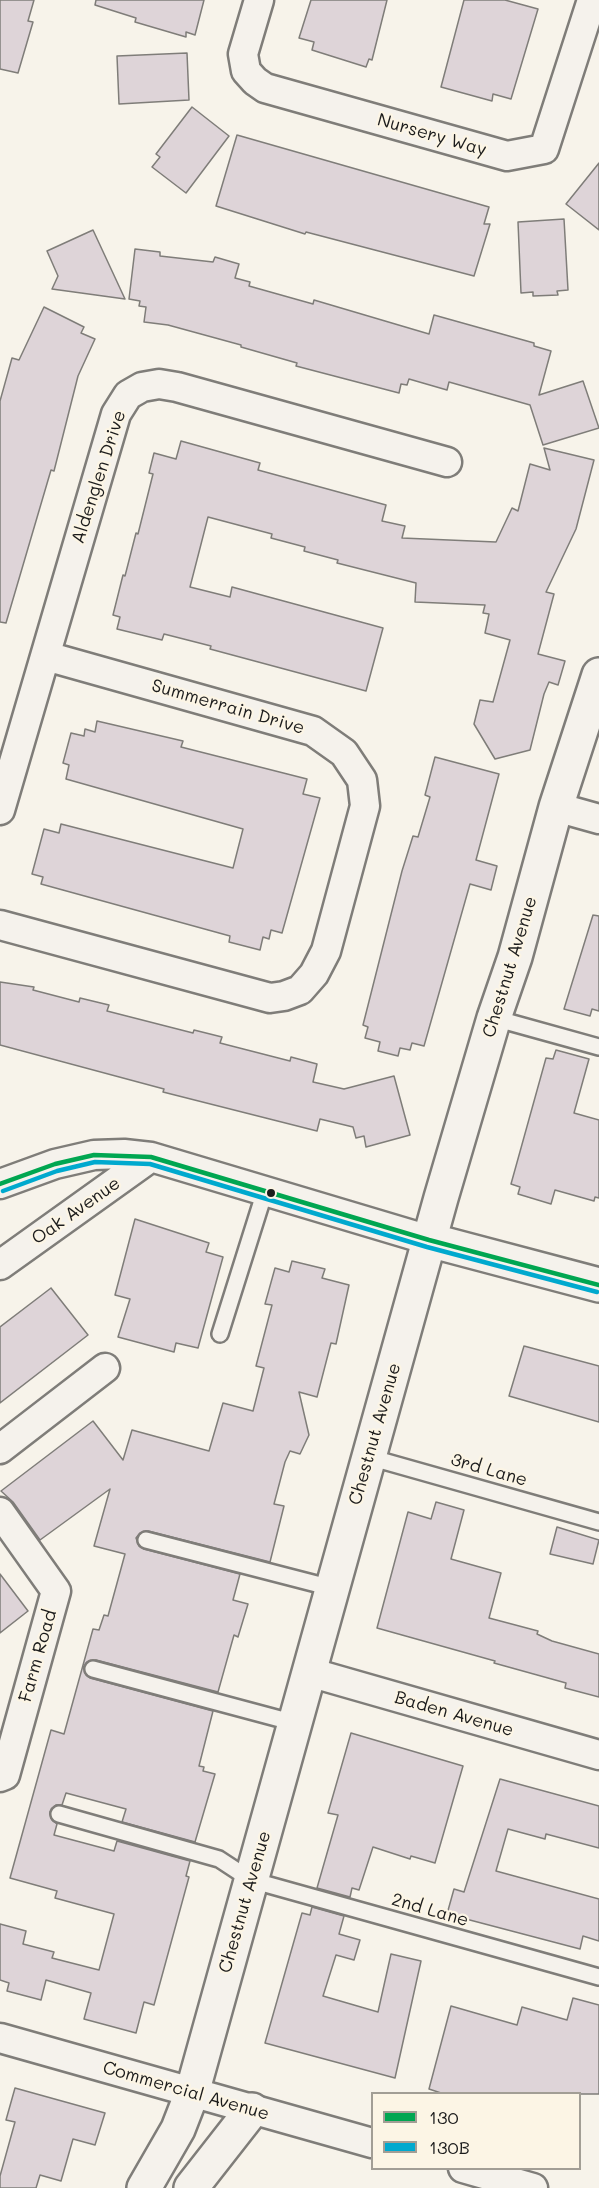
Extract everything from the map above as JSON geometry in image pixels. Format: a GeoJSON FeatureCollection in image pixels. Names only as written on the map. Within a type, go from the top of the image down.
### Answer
{"type":"FeatureCollection","features":[{"type":"Feature","properties":{"kind":"main road","name":"Chestnut Avenue"},"geometry":{"type":"LineString","coordinates":[[144,2188],[178,2129],[192,2093],[429,1240],[494,1018],[515,957],[556,807],[599,675]]}},
{"type":"Feature","properties":{"kind":"main road"},"geometry":{"type":"LineString","coordinates":[[429,1240],[599,1285]]}},
{"type":"Feature","properties":{"kind":"main road"},"geometry":{"type":"LineString","coordinates":[[191,2188],[252,2110]]}},
{"type":"Feature","properties":{"kind":"street","name":"Nursery Way"},"geometry":{"type":"LineString","coordinates":[[259,0],[243,54],[246,71],[255,81],[266,87],[507,156],[544,149],[592,0]]}},
{"type":"Feature","properties":{"kind":"street","name":"Aldenglen Drive"},"geometry":{"type":"LineString","coordinates":[[0,810],[116,414],[128,395],[142,387],[159,384],[177,387],[447,462]]}},
{"type":"Feature","properties":{"kind":"street","name":"Summerrain Drive"},"geometry":{"type":"LineString","coordinates":[[0,924],[270,998],[284,996],[300,990],[314,974],[326,951],[365,806],[362,780],[344,753],[313,731],[46,656]]}},
{"type":"Feature","properties":{"kind":"street"},"geometry":{"type":"LineString","coordinates":[[556,807],[599,819]]}},
{"type":"Feature","properties":{"kind":"street"},"geometry":{"type":"LineString","coordinates":[[0,1184],[55,1164],[94,1155],[124,1154],[152,1157],[429,1240]]}},
{"type":"Feature","properties":{"kind":"street","name":"Oak Avenue"},"geometry":{"type":"LineString","coordinates":[[0,1265],[152,1157]]}},
{"type":"Feature","properties":{"kind":"street"},"geometry":{"type":"LineString","coordinates":[[0,1449],[105,1368]]}},
{"type":"Feature","properties":{"kind":"street","name":"Farm Road"},"geometry":{"type":"LineString","coordinates":[[0,1512],[56,1591],[5,1775],[0,1777]]}},
{"type":"Feature","properties":{"kind":"street","name":"Baden Avenue"},"geometry":{"type":"LineString","coordinates":[[309,1672],[599,1755]]}},
{"type":"Feature","properties":{"kind":"street","name":"Commercial Avenue"},"geometry":{"type":"LineString","coordinates":[[0,2038],[371,2143]]}},
{"type":"Feature","properties":{"kind":"street"},"geometry":{"type":"LineString","coordinates":[[467,2170],[533,2188]]}},
{"type":"Feature","properties":{"kind":"lane"},"geometry":{"type":"LineString","coordinates":[[494,1018],[599,1047]]}},
{"type":"Feature","properties":{"kind":"lane"},"geometry":{"type":"LineString","coordinates":[[220,1334],[265,1191]]}},
{"type":"Feature","properties":{"kind":"lane","name":"3rd Lane"},"geometry":{"type":"LineString","coordinates":[[369,1457],[599,1522]]}},
{"type":"Feature","properties":{"kind":"lane"},"geometry":{"type":"LineString","coordinates":[[146,1540],[332,1588]]}},
{"type":"Feature","properties":{"kind":"lane"},"geometry":{"type":"LineString","coordinates":[[93,1669],[295,1723]]}},
{"type":"Feature","properties":{"kind":"lane","name":"2nd Lane"},"geometry":{"type":"LineString","coordinates":[[59,1814],[219,1859],[251,1880],[599,1977]]}},
{"type":"Feature","properties":{"kind":"building"},"geometry":{"type":"Polygon","coordinates":[[[0,0],[34,0],[28,21],[33,22],[18,73],[0,69],[0,0]]]}},
{"type":"Feature","properties":{"kind":"building"},"geometry":{"type":"Polygon","coordinates":[[[96,0],[204,0],[195,35],[186,32],[186,37],[135,22],[136,18],[95,5],[96,0]]]}},
{"type":"Feature","properties":{"kind":"building"},"geometry":{"type":"Polygon","coordinates":[[[311,0],[387,0],[372,60],[369,59],[366,67],[312,50],[314,42],[299,38],[311,0]]]}},
{"type":"Feature","properties":{"kind":"building"},"geometry":{"type":"Polygon","coordinates":[[[464,0],[505,0],[538,9],[511,99],[493,94],[492,101],[441,87],[464,0]]]}},
{"type":"Feature","properties":{"kind":"building"},"geometry":{"type":"Polygon","coordinates":[[[187,53],[189,100],[119,104],[117,56],[187,53]]]}},
{"type":"Feature","properties":{"kind":"building"},"geometry":{"type":"Polygon","coordinates":[[[192,107],[229,136],[186,193],[152,167],[160,157],[156,154],[192,107]]]}},
{"type":"Feature","properties":{"kind":"building"},"geometry":{"type":"Polygon","coordinates":[[[237,135],[489,207],[484,224],[490,224],[474,276],[306,232],[305,234],[216,206],[237,135]]]}},
{"type":"Feature","properties":{"kind":"building"},"geometry":{"type":"Polygon","coordinates":[[[599,163],[599,230],[566,204],[599,163]]]}},
{"type":"Feature","properties":{"kind":"building"},"geometry":{"type":"Polygon","coordinates":[[[564,219],[568,290],[557,291],[558,295],[533,296],[533,292],[521,293],[518,222],[564,219]]]}},
{"type":"Feature","properties":{"kind":"building"},"geometry":{"type":"Polygon","coordinates":[[[93,230],[125,299],[52,289],[58,276],[47,251],[93,230]]]}},
{"type":"Feature","properties":{"kind":"building"},"geometry":{"type":"Polygon","coordinates":[[[135,249],[160,252],[160,256],[213,262],[215,257],[239,264],[235,278],[250,282],[249,286],[313,304],[314,300],[429,334],[434,315],[534,343],[534,346],[551,351],[539,395],[583,381],[599,428],[543,445],[530,405],[449,382],[447,390],[409,379],[407,385],[401,384],[399,393],[296,366],[297,363],[241,347],[241,345],[168,325],[144,322],[146,307],[139,306],[140,301],[129,299],[135,249]]]}},
{"type":"Feature","properties":{"kind":"building"},"geometry":{"type":"Polygon","coordinates":[[[44,307],[84,327],[81,333],[95,339],[78,376],[54,471],[51,470],[6,623],[0,622],[0,401],[12,358],[19,360],[44,307]]]}},
{"type":"Feature","properties":{"kind":"building"},"geometry":{"type":"Polygon","coordinates":[[[181,441],[260,463],[258,470],[386,505],[382,521],[405,526],[402,538],[496,542],[512,508],[518,511],[530,464],[550,470],[544,448],[594,460],[576,529],[546,592],[554,594],[538,654],[565,661],[558,685],[549,682],[544,694],[530,750],[495,759],[474,724],[480,700],[493,702],[510,640],[485,633],[489,614],[483,613],[485,605],[415,602],[416,583],[337,563],[338,560],[304,551],[305,547],[271,538],[272,534],[208,517],[190,587],[230,597],[232,587],[383,628],[366,691],[210,649],[211,646],[164,634],[162,640],[117,629],[120,617],[113,615],[123,575],[125,576],[136,533],[138,534],[153,474],[149,473],[154,453],[176,459],[181,441]]]}},
{"type":"Feature","properties":{"kind":"building"},"geometry":{"type":"Polygon","coordinates":[[[97,721],[183,741],[181,747],[307,779],[303,794],[320,798],[282,933],[271,930],[269,939],[263,937],[260,950],[229,942],[230,936],[41,884],[43,877],[32,874],[44,829],[59,833],[61,824],[233,868],[243,829],[66,779],[69,765],[63,763],[71,733],[84,736],[85,729],[95,732],[97,721]]]}},
{"type":"Feature","properties":{"kind":"building"},"geometry":{"type":"Polygon","coordinates":[[[435,757],[499,774],[476,860],[497,866],[491,890],[470,884],[424,1046],[412,1043],[410,1050],[400,1048],[398,1056],[378,1051],[380,1042],[365,1038],[368,1027],[363,1025],[402,871],[413,836],[418,837],[430,797],[425,795],[435,757]]]}},
{"type":"Feature","properties":{"kind":"building"},"geometry":{"type":"Polygon","coordinates":[[[593,915],[599,916],[599,1011],[592,1009],[590,1016],[564,1009],[593,915]]]}},
{"type":"Feature","properties":{"kind":"building"},"geometry":{"type":"Polygon","coordinates":[[[0,982],[34,987],[33,990],[79,1002],[80,998],[109,1005],[107,1011],[193,1033],[194,1030],[222,1037],[220,1043],[290,1061],[291,1057],[317,1064],[313,1082],[344,1089],[394,1076],[410,1135],[366,1147],[364,1136],[356,1138],[353,1127],[320,1119],[317,1131],[163,1092],[164,1089],[0,1045],[0,982]]]}},
{"type":"Feature","properties":{"kind":"building"},"geometry":{"type":"Polygon","coordinates":[[[556,1050],[589,1059],[574,1113],[599,1120],[599,1198],[595,1197],[594,1201],[555,1190],[551,1204],[518,1194],[520,1187],[511,1184],[546,1058],[553,1059],[556,1050]]]}},
{"type":"Feature","properties":{"kind":"building"},"geometry":{"type":"Polygon","coordinates":[[[135,1219],[209,1243],[206,1252],[223,1257],[198,1348],[176,1343],[174,1352],[118,1337],[130,1299],[115,1295],[135,1219]]]}},
{"type":"Feature","properties":{"kind":"building"},"geometry":{"type":"Polygon","coordinates":[[[292,1261],[325,1269],[322,1278],[349,1285],[336,1344],[331,1343],[317,1397],[299,1392],[309,1435],[300,1454],[290,1451],[285,1462],[274,1504],[284,1506],[270,1562],[148,1531],[140,1533],[136,1538],[139,1546],[144,1549],[240,1574],[233,1600],[248,1604],[238,1637],[234,1635],[218,1692],[96,1660],[87,1662],[84,1667],[86,1675],[90,1678],[213,1711],[199,1766],[204,1767],[203,1771],[215,1774],[195,1842],[122,1822],[126,1809],[66,1793],[62,1805],[56,1805],[50,1812],[52,1820],[57,1824],[54,1835],[114,1851],[117,1841],[190,1861],[186,1876],[189,1877],[154,2005],[144,2002],[136,2033],[84,2019],[91,1993],[46,1980],[41,2000],[7,1991],[9,1983],[0,1980],[0,1924],[26,1931],[23,1944],[54,1952],[52,1958],[99,1970],[114,1914],[55,1898],[57,1891],[10,1878],[51,1730],[64,1734],[93,1629],[99,1630],[104,1615],[108,1616],[125,1554],[94,1546],[110,1489],[40,1540],[13,1502],[1,1491],[93,1421],[123,1460],[132,1430],[209,1451],[223,1403],[253,1411],[264,1368],[256,1366],[272,1305],[265,1304],[275,1268],[289,1272],[292,1261]]]}},
{"type":"Feature","properties":{"kind":"building"},"geometry":{"type":"Polygon","coordinates":[[[51,1288],[88,1335],[0,1403],[0,1327],[51,1288]]]}},
{"type":"Feature","properties":{"kind":"building"},"geometry":{"type":"Polygon","coordinates":[[[524,1346],[599,1366],[599,1422],[509,1396],[524,1346]]]}},
{"type":"Feature","properties":{"kind":"building"},"geometry":{"type":"Polygon","coordinates":[[[436,1502],[464,1510],[451,1559],[501,1573],[489,1618],[538,1631],[537,1634],[552,1641],[599,1654],[599,1697],[565,1688],[566,1683],[377,1628],[408,1512],[431,1519],[436,1502]]]}},
{"type":"Feature","properties":{"kind":"building"},"geometry":{"type":"Polygon","coordinates":[[[557,1527],[599,1540],[593,1564],[550,1554],[557,1527]]]}},
{"type":"Feature","properties":{"kind":"building"},"geometry":{"type":"Polygon","coordinates":[[[0,1574],[28,1611],[0,1633],[0,1574]]]}},
{"type":"Feature","properties":{"kind":"building"},"geometry":{"type":"Polygon","coordinates":[[[351,1733],[463,1766],[435,1863],[411,1856],[410,1859],[373,1847],[359,1890],[352,1888],[350,1897],[317,1888],[338,1815],[328,1813],[351,1733]]]}},
{"type":"Feature","properties":{"kind":"building"},"geometry":{"type":"Polygon","coordinates":[[[500,1779],[599,1806],[599,1848],[546,1834],[545,1839],[508,1829],[496,1871],[599,1899],[599,1941],[583,1936],[580,1949],[447,1914],[454,1889],[464,1892],[500,1779]]]}},
{"type":"Feature","properties":{"kind":"building"},"geometry":{"type":"Polygon","coordinates":[[[312,1907],[344,1916],[339,1934],[360,1940],[354,1960],[336,1955],[323,1996],[378,2012],[391,1954],[421,1961],[395,2078],[265,2043],[302,1913],[310,1915],[312,1907]]]}},
{"type":"Feature","properties":{"kind":"building"},"geometry":{"type":"Polygon","coordinates":[[[573,1998],[599,2005],[599,2094],[438,2092],[429,2089],[451,2006],[517,2025],[522,2007],[567,2020],[573,1998]]]}},
{"type":"Feature","properties":{"kind":"building"},"geometry":{"type":"Polygon","coordinates":[[[15,2088],[105,2113],[95,2145],[73,2139],[61,2181],[40,2175],[36,2188],[0,2188],[0,2176],[15,2122],[6,2120],[15,2088]]]}},
{"type":"Feature","properties":{"kind":"transit line","name":"130"},"geometry":{"type":"LineString","coordinates":[[0,1184],[55,1164],[94,1155],[151,1157],[429,1240],[599,1285]]}},
{"type":"Feature","properties":{"kind":"transit line","name":"130B"},"geometry":{"type":"LineString","coordinates":[[3,1191],[57,1171],[95,1162],[150,1164],[427,1247],[597,1292]]}}]}
